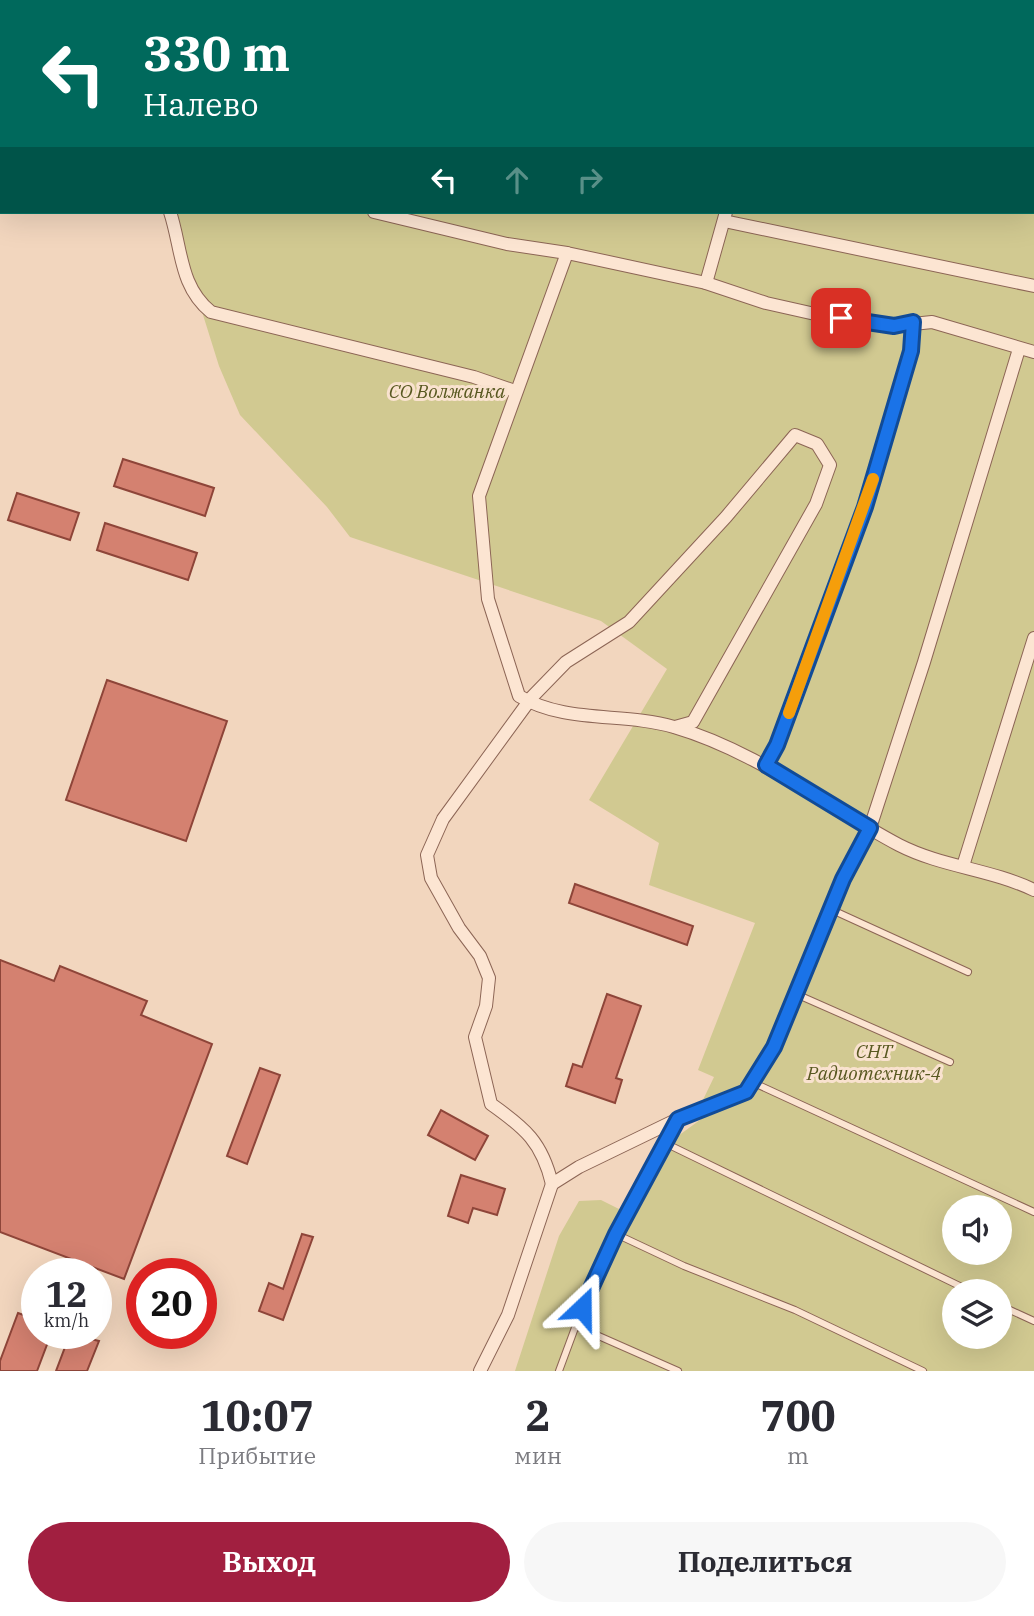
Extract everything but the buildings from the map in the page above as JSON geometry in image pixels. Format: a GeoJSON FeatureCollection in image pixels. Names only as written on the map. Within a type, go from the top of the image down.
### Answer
{"type":"FeatureCollection","features":[{"type":"Feature","properties":{"kind":"street"},"geometry":{"type":"LineString","coordinates":[[171,214],[191,291],[195,299],[211,312],[474,377],[515,391]]}},
{"type":"Feature","properties":{"kind":"street"},"geometry":{"type":"LineString","coordinates":[[382,214],[507,244],[568,253],[706,283],[766,303],[815,314],[894,326],[913,322],[932,323],[1034,352]]}},
{"type":"Feature","properties":{"kind":"street"},"geometry":{"type":"LineString","coordinates":[[706,283],[725,217],[1034,286]]}},
{"type":"Feature","properties":{"kind":"street"},"geometry":{"type":"LineString","coordinates":[[568,253],[515,391],[479,496],[488,599],[519,696],[529,702],[572,715],[639,720],[675,727],[766,765],[870,828],[944,864],[1004,877],[1034,890]]}},
{"type":"Feature","properties":{"kind":"street"},"geometry":{"type":"LineString","coordinates":[[766,765],[777,745],[865,507],[911,351],[913,322]]}},
{"type":"Feature","properties":{"kind":"street"},"geometry":{"type":"LineString","coordinates":[[552,1184],[579,1167],[678,1119],[732,1100],[746,1092],[774,1047],[830,909],[870,828],[924,662],[1019,349]]}},
{"type":"Feature","properties":{"kind":"street"},"geometry":{"type":"LineString","coordinates":[[480,1371],[508,1315],[552,1184],[538,1145],[524,1128],[491,1104],[475,1037],[486,1006],[489,978],[480,956],[431,878],[427,855],[443,819],[529,702],[566,662],[629,622],[726,517],[795,435],[817,444],[830,466],[816,504],[693,722],[675,727]]}},
{"type":"Feature","properties":{"kind":"street"},"geometry":{"type":"LineString","coordinates":[[962,866],[1034,638]]}},
{"type":"Feature","properties":{"kind":"lane"},"geometry":{"type":"LineString","coordinates":[[830,909],[968,972]]}},
{"type":"Feature","properties":{"kind":"lane"},"geometry":{"type":"LineString","coordinates":[[794,993],[950,1062]]}},
{"type":"Feature","properties":{"kind":"lane"},"geometry":{"type":"LineString","coordinates":[[752,1082],[1034,1212]]}},
{"type":"Feature","properties":{"kind":"lane"},"geometry":{"type":"LineString","coordinates":[[559,1371],[589,1290],[678,1119]]}},
{"type":"Feature","properties":{"kind":"lane"},"geometry":{"type":"LineString","coordinates":[[665,1143],[945,1279]]}},
{"type":"Feature","properties":{"kind":"lane"},"geometry":{"type":"LineString","coordinates":[[616,1234],[684,1266],[795,1310],[923,1371]]}},
{"type":"Feature","properties":{"kind":"lane"},"geometry":{"type":"LineString","coordinates":[[1012,1310],[1034,1321]]}},
{"type":"Feature","properties":{"kind":"lane"},"geometry":{"type":"LineString","coordinates":[[576,1326],[677,1371]]}},
{"type":"Feature","properties":{"kind":"green space"},"geometry":{"type":"Polygon","coordinates":[[[175,214],[1034,214],[1034,1371],[515,1371],[559,1236],[579,1201],[601,1200],[635,1217],[678,1136],[704,1117],[701,1104],[714,1077],[698,1070],[755,923],[649,885],[659,843],[589,800],[667,669],[601,621],[350,537],[327,507],[240,415],[219,366],[183,251],[175,214]]]}},
{"type":"Feature","properties":{"kind":"slow traffic"},"geometry":{"type":"LineString","coordinates":[[789,713],[873,479]]}},
{"type":"Feature","properties":{"kind":"route"},"geometry":{"type":"LineString","coordinates":[[582,1308],[616,1234],[678,1119],[712,1104],[732,1100],[746,1092],[774,1047],[843,879],[870,828],[766,765],[777,745],[865,507],[911,351],[913,322],[894,326],[841,318]]}},
{"type":"Feature","properties":{"kind":"park label","name":"СО Волжанка"},"geometry":{"type":"Point","coordinates":[447,391]}},
{"type":"Feature","properties":{"kind":"park label","name":"СНТ Радиотехник-4"},"geometry":{"type":"Point","coordinates":[874,1062]}}]}
